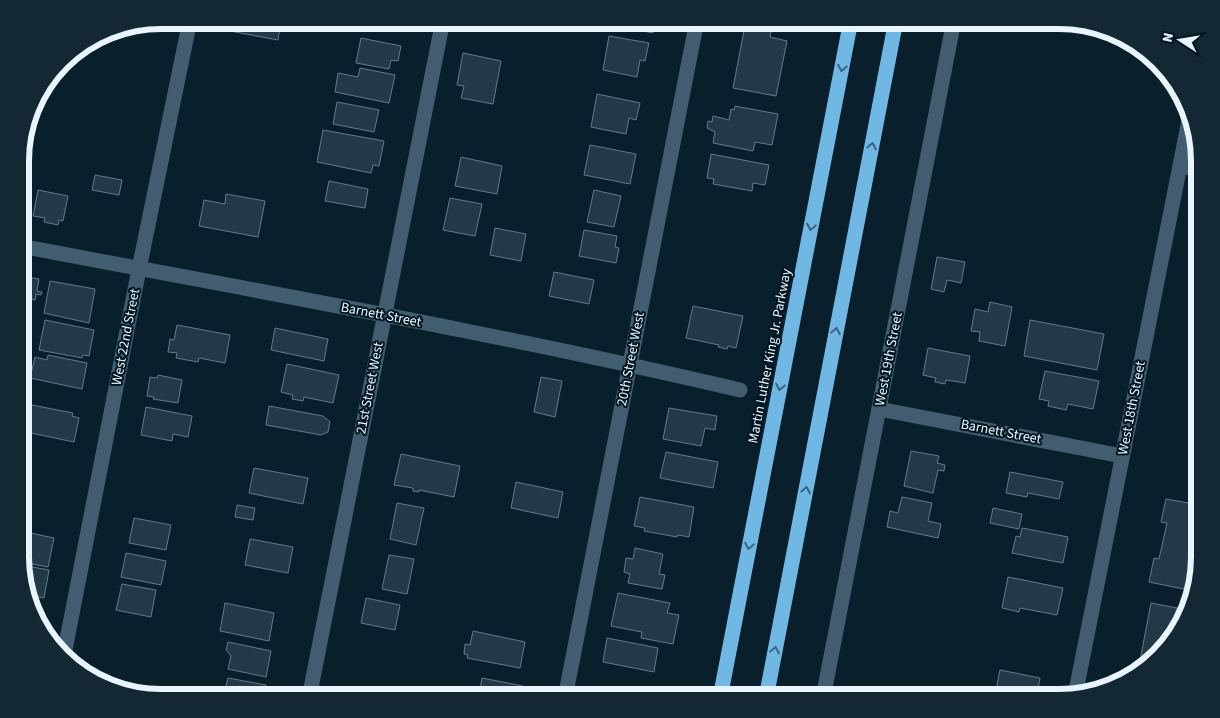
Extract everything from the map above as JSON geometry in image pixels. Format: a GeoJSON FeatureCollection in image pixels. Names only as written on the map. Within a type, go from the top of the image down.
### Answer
{"type":"FeatureCollection","features":[{"type":"Feature","properties":{"kind":"highway","name":"Martin Luther King Jr. Parkway"},"geometry":{"type":"LineString","coordinates":[[722,689],[849,29]]}},
{"type":"Feature","properties":{"kind":"highway"},"geometry":{"type":"LineString","coordinates":[[768,689],[894,29]]}},
{"type":"Feature","properties":{"kind":"street","name":"West 22nd Street"},"geometry":{"type":"LineString","coordinates":[[65,647],[139,269],[188,29]]}},
{"type":"Feature","properties":{"kind":"street","name":"21st Street West"},"geometry":{"type":"LineString","coordinates":[[311,689],[441,29]]}},
{"type":"Feature","properties":{"kind":"street","name":"20th Street West"},"geometry":{"type":"LineString","coordinates":[[566,689],[695,29]]}},
{"type":"Feature","properties":{"kind":"street","name":"West 19th Street"},"geometry":{"type":"LineString","coordinates":[[825,689],[952,29]]}},
{"type":"Feature","properties":{"kind":"street","name":"West 18th Street"},"geometry":{"type":"LineString","coordinates":[[1077,688],[1187,129]]}},
{"type":"Feature","properties":{"kind":"street","name":"Barnett Street"},"geometry":{"type":"LineString","coordinates":[[29,248],[385,315],[630,364],[740,390]]}},
{"type":"Feature","properties":{"kind":"street","name":"Barnett Street"},"geometry":{"type":"LineString","coordinates":[[879,409],[1122,456]]}},
{"type":"Feature","properties":{"kind":"lane"},"geometry":{"type":"LineString","coordinates":[[1179,167],[1191,172]]}},
{"type":"Feature","properties":{"kind":"building"},"geometry":{"type":"Polygon","coordinates":[[[230,29],[280,29],[278,40],[230,31],[230,29]]]}},
{"type":"Feature","properties":{"kind":"building"},"geometry":{"type":"Polygon","coordinates":[[[633,29],[654,29],[653,33],[633,29]]]}},
{"type":"Feature","properties":{"kind":"building"},"geometry":{"type":"Polygon","coordinates":[[[744,29],[772,29],[770,37],[787,41],[776,96],[733,88],[744,29]]]}},
{"type":"Feature","properties":{"kind":"building"},"geometry":{"type":"Polygon","coordinates":[[[609,36],[649,43],[645,61],[640,60],[637,77],[603,70],[609,36]]]}},
{"type":"Feature","properties":{"kind":"building"},"geometry":{"type":"Polygon","coordinates":[[[361,38],[401,46],[398,61],[391,60],[389,69],[356,63],[361,38]]]}},
{"type":"Feature","properties":{"kind":"building"},"geometry":{"type":"Polygon","coordinates":[[[463,53],[501,61],[493,104],[461,98],[464,86],[457,85],[463,53]]]}},
{"type":"Feature","properties":{"kind":"building"},"geometry":{"type":"Polygon","coordinates":[[[360,68],[395,75],[389,103],[335,92],[338,73],[358,77],[360,68]]]}},
{"type":"Feature","properties":{"kind":"building"},"geometry":{"type":"Polygon","coordinates":[[[597,94],[640,103],[636,120],[629,118],[626,134],[591,127],[597,94]]]}},
{"type":"Feature","properties":{"kind":"building"},"geometry":{"type":"Polygon","coordinates":[[[337,102],[379,110],[374,132],[333,124],[337,102]]]}},
{"type":"Feature","properties":{"kind":"building"},"geometry":{"type":"Polygon","coordinates":[[[735,106],[778,114],[772,145],[755,142],[753,151],[713,143],[715,132],[707,128],[708,121],[712,122],[713,116],[729,120],[731,109],[734,110],[735,106]]]}},
{"type":"Feature","properties":{"kind":"building"},"geometry":{"type":"Polygon","coordinates":[[[323,130],[384,141],[379,166],[373,165],[371,173],[317,162],[323,130]]]}},
{"type":"Feature","properties":{"kind":"building"},"geometry":{"type":"Polygon","coordinates":[[[590,145],[636,154],[630,184],[584,175],[590,145]]]}},
{"type":"Feature","properties":{"kind":"building"},"geometry":{"type":"Polygon","coordinates":[[[711,154],[769,165],[765,185],[753,183],[752,191],[713,184],[714,179],[707,178],[711,154]]]}},
{"type":"Feature","properties":{"kind":"building"},"geometry":{"type":"Polygon","coordinates":[[[461,157],[502,166],[497,194],[455,186],[461,157]]]}},
{"type":"Feature","properties":{"kind":"building"},"geometry":{"type":"Polygon","coordinates":[[[95,175],[122,180],[119,195],[92,190],[95,175]]]}},
{"type":"Feature","properties":{"kind":"building"},"geometry":{"type":"Polygon","coordinates":[[[329,181],[368,189],[365,208],[325,201],[329,181]]]}},
{"type":"Feature","properties":{"kind":"building"},"geometry":{"type":"Polygon","coordinates":[[[38,190],[68,196],[63,221],[59,220],[58,225],[44,222],[45,218],[33,216],[38,190]]]}},
{"type":"Feature","properties":{"kind":"building"},"geometry":{"type":"Polygon","coordinates":[[[594,190],[621,196],[614,227],[587,222],[594,190]]]}},
{"type":"Feature","properties":{"kind":"building"},"geometry":{"type":"Polygon","coordinates":[[[226,194],[265,201],[258,237],[199,226],[204,200],[225,204],[226,194]]]}},
{"type":"Feature","properties":{"kind":"building"},"geometry":{"type":"Polygon","coordinates":[[[450,198],[482,204],[475,236],[443,230],[450,198]]]}},
{"type":"Feature","properties":{"kind":"building"},"geometry":{"type":"Polygon","coordinates":[[[495,228],[526,234],[521,261],[490,255],[495,228]]]}},
{"type":"Feature","properties":{"kind":"building"},"geometry":{"type":"Polygon","coordinates":[[[584,230],[617,236],[615,247],[619,248],[616,263],[579,256],[584,230]]]}},
{"type":"Feature","properties":{"kind":"building"},"geometry":{"type":"Polygon","coordinates":[[[937,257],[965,262],[961,283],[947,280],[944,292],[931,289],[937,257]]]}},
{"type":"Feature","properties":{"kind":"building"},"geometry":{"type":"Polygon","coordinates":[[[554,272],[594,280],[589,304],[549,296],[554,272]]]}},
{"type":"Feature","properties":{"kind":"building"},"geometry":{"type":"Polygon","coordinates":[[[29,277],[39,279],[37,291],[42,292],[41,295],[36,294],[35,300],[29,299],[29,277]]]}},
{"type":"Feature","properties":{"kind":"building"},"geometry":{"type":"Polygon","coordinates":[[[50,281],[95,289],[89,323],[44,313],[50,281]]]}},
{"type":"Feature","properties":{"kind":"building"},"geometry":{"type":"Polygon","coordinates":[[[990,302],[1012,307],[1005,346],[979,341],[980,332],[971,331],[975,309],[988,312],[990,302]]]}},
{"type":"Feature","properties":{"kind":"building"},"geometry":{"type":"Polygon","coordinates":[[[693,306],[743,316],[736,348],[728,346],[727,349],[718,347],[719,345],[686,338],[693,306]]]}},
{"type":"Feature","properties":{"kind":"building"},"geometry":{"type":"Polygon","coordinates":[[[45,320],[94,330],[89,356],[83,355],[82,358],[39,350],[45,320]]]}},
{"type":"Feature","properties":{"kind":"building"},"geometry":{"type":"Polygon","coordinates":[[[1030,320],[1104,334],[1097,370],[1024,356],[1030,320]]]}},
{"type":"Feature","properties":{"kind":"building"},"geometry":{"type":"Polygon","coordinates":[[[177,325],[230,335],[225,363],[199,358],[198,362],[176,358],[177,353],[168,352],[170,339],[174,340],[177,325]]]}},
{"type":"Feature","properties":{"kind":"building"},"geometry":{"type":"Polygon","coordinates":[[[275,328],[328,339],[324,361],[271,350],[275,328]]]}},
{"type":"Feature","properties":{"kind":"building"},"geometry":{"type":"Polygon","coordinates":[[[928,348],[970,356],[965,383],[946,380],[945,384],[935,382],[936,378],[923,375],[928,348]]]}},
{"type":"Feature","properties":{"kind":"building"},"geometry":{"type":"Polygon","coordinates":[[[48,355],[87,363],[82,389],[30,378],[35,357],[47,360],[48,355]]]}},
{"type":"Feature","properties":{"kind":"building"},"geometry":{"type":"Polygon","coordinates":[[[287,364],[339,375],[333,403],[304,397],[303,401],[292,399],[293,395],[281,392],[287,364]]]}},
{"type":"Feature","properties":{"kind":"building"},"geometry":{"type":"Polygon","coordinates":[[[1045,371],[1099,381],[1093,409],[1068,404],[1066,410],[1048,406],[1049,401],[1039,399],[1045,371]]]}},
{"type":"Feature","properties":{"kind":"building"},"geometry":{"type":"Polygon","coordinates":[[[158,375],[182,380],[178,403],[153,399],[154,397],[147,396],[150,377],[157,378],[158,375]]]}},
{"type":"Feature","properties":{"kind":"building"},"geometry":{"type":"Polygon","coordinates":[[[541,377],[562,381],[555,417],[534,412],[541,377]]]}},
{"type":"Feature","properties":{"kind":"building"},"geometry":{"type":"Polygon","coordinates":[[[29,404],[73,413],[72,416],[79,418],[74,442],[29,433],[29,404]]]}},
{"type":"Feature","properties":{"kind":"building"},"geometry":{"type":"Polygon","coordinates":[[[269,406],[323,416],[330,422],[328,432],[321,435],[266,425],[269,406]]]}},
{"type":"Feature","properties":{"kind":"building"},"geometry":{"type":"Polygon","coordinates":[[[146,407],[192,416],[188,437],[173,434],[172,441],[141,435],[146,407]]]}},
{"type":"Feature","properties":{"kind":"building"},"geometry":{"type":"Polygon","coordinates":[[[669,408],[717,416],[715,430],[705,428],[701,446],[663,439],[669,408]]]}},
{"type":"Feature","properties":{"kind":"building"},"geometry":{"type":"Polygon","coordinates":[[[911,451],[939,456],[937,463],[945,465],[944,471],[938,470],[933,493],[904,486],[911,451]]]}},
{"type":"Feature","properties":{"kind":"building"},"geometry":{"type":"Polygon","coordinates":[[[666,452],[718,462],[713,488],[660,478],[666,452]]]}},
{"type":"Feature","properties":{"kind":"building"},"geometry":{"type":"Polygon","coordinates":[[[401,454],[460,466],[454,497],[419,490],[419,492],[413,491],[413,488],[394,485],[401,454]]]}},
{"type":"Feature","properties":{"kind":"building"},"geometry":{"type":"Polygon","coordinates":[[[254,468],[308,478],[303,504],[249,493],[254,468]]]}},
{"type":"Feature","properties":{"kind":"building"},"geometry":{"type":"Polygon","coordinates":[[[1010,472],[1063,482],[1059,499],[1028,493],[1027,497],[1006,493],[1010,472]]]}},
{"type":"Feature","properties":{"kind":"building"},"geometry":{"type":"Polygon","coordinates":[[[516,482],[563,492],[558,518],[511,508],[516,482]]]}},
{"type":"Feature","properties":{"kind":"building"},"geometry":{"type":"Polygon","coordinates":[[[640,497],[694,507],[689,537],[678,535],[677,537],[644,531],[645,528],[634,526],[640,497]]]}},
{"type":"Feature","properties":{"kind":"building"},"geometry":{"type":"Polygon","coordinates":[[[902,497],[932,503],[928,521],[941,524],[938,538],[887,527],[890,511],[898,513],[902,497]]]}},
{"type":"Feature","properties":{"kind":"building"},"geometry":{"type":"Polygon","coordinates":[[[1166,499],[1191,503],[1191,566],[1187,590],[1149,582],[1154,558],[1159,559],[1167,523],[1161,522],[1166,499]]]}},
{"type":"Feature","properties":{"kind":"building"},"geometry":{"type":"Polygon","coordinates":[[[397,503],[424,508],[416,545],[390,539],[397,503]]]}},
{"type":"Feature","properties":{"kind":"building"},"geometry":{"type":"Polygon","coordinates":[[[237,505],[255,508],[253,520],[235,517],[237,505]]]}},
{"type":"Feature","properties":{"kind":"building"},"geometry":{"type":"Polygon","coordinates":[[[993,508],[1022,514],[1019,529],[990,523],[993,508]]]}},
{"type":"Feature","properties":{"kind":"building"},"geometry":{"type":"Polygon","coordinates":[[[134,518],[171,525],[166,550],[129,543],[134,518]]]}},
{"type":"Feature","properties":{"kind":"building"},"geometry":{"type":"Polygon","coordinates":[[[1022,528],[1068,537],[1063,563],[1012,553],[1016,536],[1020,537],[1022,528]]]}},
{"type":"Feature","properties":{"kind":"building"},"geometry":{"type":"Polygon","coordinates":[[[29,533],[54,538],[48,567],[29,564],[29,533]]]}},
{"type":"Feature","properties":{"kind":"building"},"geometry":{"type":"Polygon","coordinates":[[[250,539],[293,547],[288,573],[245,565],[250,539]]]}},
{"type":"Feature","properties":{"kind":"building"},"geometry":{"type":"Polygon","coordinates":[[[635,548],[663,554],[659,574],[665,575],[662,589],[628,583],[630,574],[624,572],[626,558],[633,559],[635,548]]]}},
{"type":"Feature","properties":{"kind":"building"},"geometry":{"type":"Polygon","coordinates":[[[126,553],[166,561],[161,585],[121,577],[126,553]]]}},
{"type":"Feature","properties":{"kind":"building"},"geometry":{"type":"Polygon","coordinates":[[[389,555],[414,559],[407,594],[382,589],[389,555]]]}},
{"type":"Feature","properties":{"kind":"building"},"geometry":{"type":"Polygon","coordinates":[[[30,567],[49,570],[44,598],[35,596],[30,567]]]}},
{"type":"Feature","properties":{"kind":"building"},"geometry":{"type":"Polygon","coordinates":[[[1008,577],[1063,588],[1057,615],[1020,608],[1019,612],[1002,608],[1008,577]]]}},
{"type":"Feature","properties":{"kind":"building"},"geometry":{"type":"Polygon","coordinates":[[[122,584],[156,590],[151,617],[116,610],[122,584]]]}},
{"type":"Feature","properties":{"kind":"building"},"geometry":{"type":"Polygon","coordinates":[[[618,593],[670,603],[667,613],[679,615],[673,644],[641,638],[642,632],[611,626],[618,593]]]}},
{"type":"Feature","properties":{"kind":"building"},"geometry":{"type":"Polygon","coordinates":[[[366,598],[400,605],[395,630],[361,623],[366,598]]]}},
{"type":"Feature","properties":{"kind":"building"},"geometry":{"type":"Polygon","coordinates":[[[225,603],[274,613],[269,641],[220,631],[225,603]]]}},
{"type":"Feature","properties":{"kind":"building"},"geometry":{"type":"Polygon","coordinates":[[[1151,603],[1181,609],[1164,638],[1140,662],[1151,603]]]}},
{"type":"Feature","properties":{"kind":"building"},"geometry":{"type":"Polygon","coordinates":[[[473,631],[525,642],[520,668],[467,658],[468,655],[464,654],[465,644],[470,645],[473,631]]]}},
{"type":"Feature","properties":{"kind":"building"},"geometry":{"type":"Polygon","coordinates":[[[607,638],[658,648],[654,672],[603,662],[607,638]]]}},
{"type":"Feature","properties":{"kind":"building"},"geometry":{"type":"Polygon","coordinates":[[[228,642],[271,651],[266,677],[228,669],[231,656],[226,650],[228,642]]]}},
{"type":"Feature","properties":{"kind":"building"},"geometry":{"type":"Polygon","coordinates":[[[1000,670],[1040,678],[1038,689],[996,689],[1000,670]]]}},
{"type":"Feature","properties":{"kind":"building"},"geometry":{"type":"Polygon","coordinates":[[[228,678],[266,685],[265,689],[225,689],[228,678]]]}},
{"type":"Feature","properties":{"kind":"building"},"geometry":{"type":"Polygon","coordinates":[[[482,678],[523,686],[522,689],[480,689],[482,678]]]}}]}
